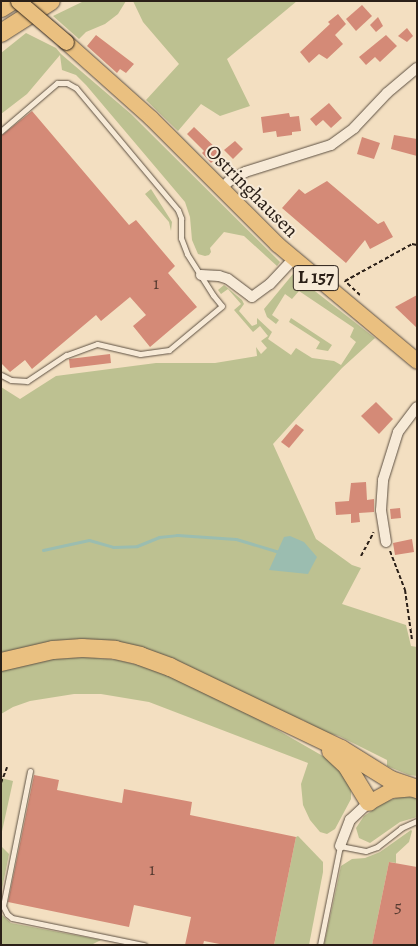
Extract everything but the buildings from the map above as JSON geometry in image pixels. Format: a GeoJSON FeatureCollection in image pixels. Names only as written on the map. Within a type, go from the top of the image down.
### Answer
{"type":"FeatureCollection","features":[{"type":"Feature","properties":{"kind":"highway"},"geometry":{"type":"LineString","coordinates":[[1,8],[12,1]]}},
{"type":"Feature","properties":{"kind":"highway"},"geometry":{"type":"LineString","coordinates":[[1,33],[51,1]]}},
{"type":"Feature","properties":{"kind":"highway"},"geometry":{"type":"LineString","coordinates":[[1,662],[53,650],[82,648],[132,654],[170,667],[341,749],[391,780],[417,789]]}},
{"type":"Feature","properties":{"kind":"highway"},"geometry":{"type":"LineString","coordinates":[[304,732],[324,745],[347,766],[373,799]]}},
{"type":"Feature","properties":{"kind":"highway"},"geometry":{"type":"LineString","coordinates":[[365,764],[375,778],[373,799]]}},
{"type":"Feature","properties":{"kind":"main road","name":"Ostringhausen"},"geometry":{"type":"LineString","coordinates":[[18,1],[151,118],[293,259],[417,361]]}},
{"type":"Feature","properties":{"kind":"main road"},"geometry":{"type":"LineString","coordinates":[[373,799],[398,789],[417,789]]}},
{"type":"Feature","properties":{"kind":"street"},"geometry":{"type":"LineString","coordinates":[[221,188],[246,172],[331,145],[354,128],[387,93],[417,68]]}},
{"type":"Feature","properties":{"kind":"street"},"geometry":{"type":"LineString","coordinates":[[202,275],[219,276],[228,279],[252,297],[270,284],[293,259]]}},
{"type":"Feature","properties":{"kind":"street"},"geometry":{"type":"LineString","coordinates":[[386,542],[382,517],[381,489],[393,442],[398,432],[417,407]]}},
{"type":"Feature","properties":{"kind":"street"},"geometry":{"type":"LineString","coordinates":[[340,846],[350,820],[373,799]]}},
{"type":"Feature","properties":{"kind":"lane"},"geometry":{"type":"LineString","coordinates":[[1,131],[57,83],[67,83],[76,88],[178,210],[181,218],[181,238],[188,254],[213,295],[222,306],[169,350],[140,354],[97,344],[66,355],[27,381],[11,380],[1,375]]}},
{"type":"Feature","properties":{"kind":"lane"},"geometry":{"type":"LineString","coordinates":[[30,771],[3,906],[7,914],[12,918],[144,945]]}},
{"type":"Feature","properties":{"kind":"lane"},"geometry":{"type":"LineString","coordinates":[[320,945],[340,846],[366,851],[383,843],[401,828],[417,821]]}},
{"type":"Feature","properties":{"kind":"path"},"geometry":{"type":"LineString","coordinates":[[365,300],[345,281],[412,244],[417,245]]}},
{"type":"Feature","properties":{"kind":"path"},"geometry":{"type":"LineString","coordinates":[[361,556],[382,517]]}},
{"type":"Feature","properties":{"kind":"path"},"geometry":{"type":"LineString","coordinates":[[386,542],[403,584],[412,640]]}},
{"type":"Feature","properties":{"kind":"path"},"geometry":{"type":"LineString","coordinates":[[1,783],[7,767]]}},
{"type":"Feature","properties":{"kind":"green space"},"geometry":{"type":"Polygon","coordinates":[[[84,1],[126,1],[118,14],[105,24],[86,32],[79,39],[53,16],[84,1]]]}},
{"type":"Feature","properties":{"kind":"green space"},"geometry":{"type":"Polygon","coordinates":[[[133,1],[297,1],[227,59],[250,106],[220,116],[201,104],[178,131],[146,100],[179,64],[143,22],[133,1]]]}},
{"type":"Feature","properties":{"kind":"green space"},"geometry":{"type":"Polygon","coordinates":[[[26,33],[56,48],[131,114],[280,262],[277,266],[244,236],[224,232],[210,248],[211,252],[209,255],[198,254],[192,240],[190,217],[185,202],[86,85],[76,75],[62,70],[60,55],[27,94],[1,114],[1,53],[26,33]]]}},
{"type":"Feature","properties":{"kind":"green space"},"geometry":{"type":"Polygon","coordinates":[[[151,189],[172,222],[171,231],[169,222],[145,194],[151,189]]]}},
{"type":"Feature","properties":{"kind":"green space"},"geometry":{"type":"Polygon","coordinates":[[[293,274],[375,338],[342,368],[273,444],[316,539],[352,565],[361,568],[342,604],[406,625],[411,646],[417,647],[417,776],[409,775],[387,766],[387,760],[339,736],[320,731],[303,720],[291,717],[172,658],[140,647],[104,640],[65,640],[1,654],[1,387],[20,399],[56,376],[156,363],[215,363],[257,356],[256,347],[261,354],[267,348],[261,341],[268,336],[260,326],[253,332],[234,310],[241,304],[228,289],[221,294],[218,290],[224,285],[242,300],[244,304],[239,311],[252,326],[257,324],[257,318],[272,332],[268,339],[291,355],[296,348],[312,358],[334,361],[341,365],[356,342],[350,337],[354,328],[299,291],[292,299],[285,294],[272,315],[279,320],[276,324],[267,317],[264,309],[293,274]]]}},
{"type":"Feature","properties":{"kind":"green space"},"geometry":{"type":"Polygon","coordinates":[[[291,318],[332,345],[328,351],[316,349],[320,342],[289,322],[291,318]]]}},
{"type":"Feature","properties":{"kind":"green space"},"geometry":{"type":"Polygon","coordinates":[[[85,657],[118,660],[150,668],[178,679],[262,721],[328,759],[338,768],[351,789],[351,799],[335,829],[327,834],[320,832],[310,820],[303,805],[301,784],[308,763],[149,702],[101,694],[74,694],[30,701],[1,714],[1,671],[54,659],[85,657]]]}},
{"type":"Feature","properties":{"kind":"green space"},"geometry":{"type":"Polygon","coordinates":[[[1,778],[13,781],[1,836],[1,778]]]}},
{"type":"Feature","properties":{"kind":"green space"},"geometry":{"type":"Polygon","coordinates":[[[402,796],[417,796],[417,817],[400,822],[370,843],[359,838],[356,828],[364,816],[385,802],[402,796]]]}},
{"type":"Feature","properties":{"kind":"green space"},"geometry":{"type":"Polygon","coordinates":[[[411,830],[409,842],[396,854],[396,863],[389,862],[372,945],[324,945],[341,866],[352,859],[365,858],[380,852],[411,830]]]}},
{"type":"Feature","properties":{"kind":"green space"},"geometry":{"type":"Polygon","coordinates":[[[298,836],[323,862],[323,872],[309,945],[274,945],[296,837],[298,836]]]}},
{"type":"Feature","properties":{"kind":"green space"},"geometry":{"type":"Polygon","coordinates":[[[1,846],[9,854],[1,894],[1,846]]]}},
{"type":"Feature","properties":{"kind":"green space"},"geometry":{"type":"Polygon","coordinates":[[[1,914],[11,923],[101,940],[91,945],[1,945],[1,914]]]}},
{"type":"Feature","properties":{"kind":"shaded area"},"geometry":{"type":"Polygon","coordinates":[[[290,536],[304,542],[317,557],[308,574],[269,570],[284,537],[290,536]]]}},
{"type":"Feature","properties":{"kind":"waterway"},"geometry":{"type":"LineString","coordinates":[[43,550],[89,540],[113,547],[137,546],[159,537],[177,535],[236,539],[279,552]]}}]}
